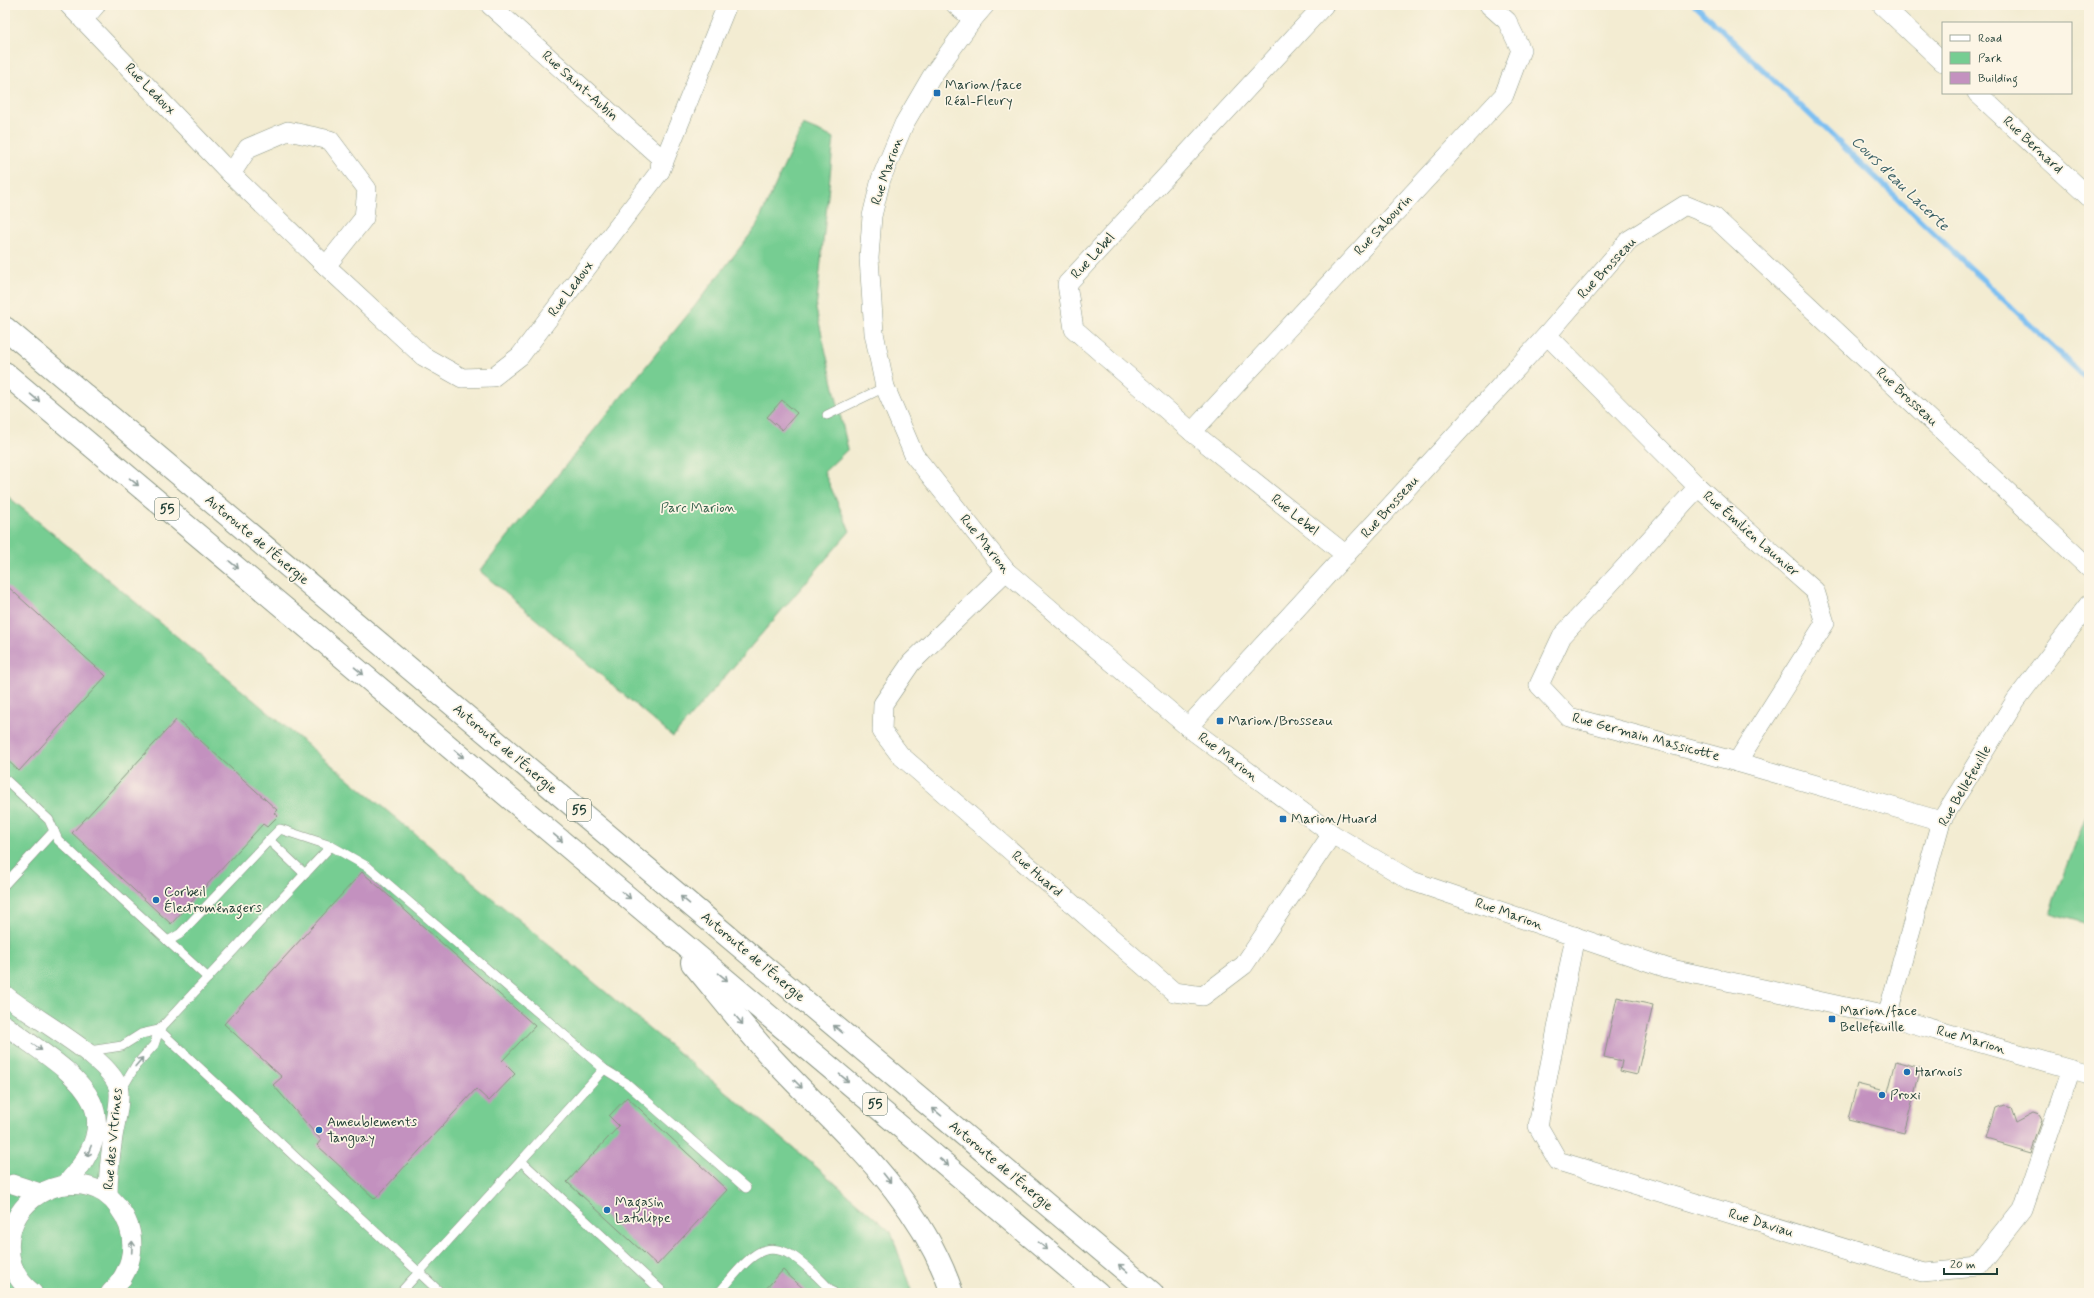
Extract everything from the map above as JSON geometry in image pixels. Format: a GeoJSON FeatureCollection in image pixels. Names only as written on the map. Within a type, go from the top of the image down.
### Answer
{"type":"FeatureCollection","features":[{"type":"Feature","properties":{"kind":"highway","name":"Autoroute de l'Énergie"},"geometry":{"type":"LineString","coordinates":[[5,328],[1152,1293]]}},
{"type":"Feature","properties":{"kind":"highway","name":"55"},"geometry":{"type":"LineString","coordinates":[[5,373],[651,915],[1098,1293]]}},
{"type":"Feature","properties":{"kind":"highway"},"geometry":{"type":"LineString","coordinates":[[651,915],[770,1056],[854,1141],[890,1183],[929,1239],[952,1293]]}},
{"type":"Feature","properties":{"kind":"street","name":"Rue Ledoux"},"geometry":{"type":"LineString","coordinates":[[69,5],[231,174],[326,266],[423,356],[462,378],[493,377],[520,356],[660,171],[727,5]]}},
{"type":"Feature","properties":{"kind":"street"},"geometry":{"type":"LineString","coordinates":[[83,20],[96,5]]}},
{"type":"Feature","properties":{"kind":"street","name":"Rue Saint-Aubin"},"geometry":{"type":"LineString","coordinates":[[490,5],[660,158],[660,171]]}},
{"type":"Feature","properties":{"kind":"street"},"geometry":{"type":"LineString","coordinates":[[956,5],[979,12]]}},
{"type":"Feature","properties":{"kind":"street","name":"Rue Lebel"},"geometry":{"type":"LineString","coordinates":[[1324,5],[1067,284],[1074,329],[1192,432],[1346,556]]}},
{"type":"Feature","properties":{"kind":"street","name":"Rue Sabourin"},"geometry":{"type":"LineString","coordinates":[[1192,432],[1504,94],[1521,50],[1507,21],[1489,5]]}},
{"type":"Feature","properties":{"kind":"street"},"geometry":{"type":"LineString","coordinates":[[1882,5],[1942,61]]}},
{"type":"Feature","properties":{"kind":"street","name":"Rue Marion"},"geometry":{"type":"LineString","coordinates":[[979,12],[932,76],[904,124],[881,179],[872,216],[869,258],[874,333],[885,386],[914,455],[1006,571],[1188,727],[1332,834],[1412,881],[1667,968],[1887,1016],[2080,1071]]}},
{"type":"Feature","properties":{"kind":"street","name":"Rue Bernard"},"geometry":{"type":"LineString","coordinates":[[1978,94],[2089,198]]}},
{"type":"Feature","properties":{"kind":"street"},"geometry":{"type":"LineString","coordinates":[[231,174],[248,148],[288,131],[330,140],[368,189],[364,218],[326,266]]}},
{"type":"Feature","properties":{"kind":"street","name":"Rue Brosseau"},"geometry":{"type":"LineString","coordinates":[[1188,727],[1547,335],[1629,240],[1685,205],[1714,217],[2089,568]]}},
{"type":"Feature","properties":{"kind":"street","name":"Rue Émilien Launier"},"geometry":{"type":"LineString","coordinates":[[1547,335],[1698,487],[1816,591],[1825,623],[1736,762]]}},
{"type":"Feature","properties":{"kind":"street","name":"Rue Germain Massicotte"},"geometry":{"type":"LineString","coordinates":[[1698,487],[1562,636],[1539,685],[1569,717],[1736,762],[1941,822]]}},
{"type":"Feature","properties":{"kind":"street","name":"Rue Huard"},"geometry":{"type":"LineString","coordinates":[[1006,571],[911,663],[883,704],[882,731],[900,755],[1174,992],[1203,996],[1244,965],[1332,834]]}},
{"type":"Feature","properties":{"kind":"street","name":"Rue Bellefeuille"},"geometry":{"type":"LineString","coordinates":[[1887,1016],[1941,822],[2016,700],[2089,604]]}},
{"type":"Feature","properties":{"kind":"street","name":"Rue Daviau"},"geometry":{"type":"LineString","coordinates":[[1575,936],[1538,1126],[1558,1161],[1922,1272],[1978,1267],[2023,1210],[2080,1071]]}},
{"type":"Feature","properties":{"kind":"street","name":"Rue des Vitrines"},"geometry":{"type":"LineString","coordinates":[[5,995],[37,1019],[87,1052],[112,1075],[118,1084],[119,1093],[108,1195]]}},
{"type":"Feature","properties":{"kind":"street","name":"Rue des Vitrines"},"geometry":{"type":"LineString","coordinates":[[5,1024],[66,1070],[82,1084],[93,1103],[96,1123],[92,1144],[85,1160],[64,1185]]}},
{"type":"Feature","properties":{"kind":"street"},"geometry":{"type":"LineString","coordinates":[[13,1184],[40,1193]]}},
{"type":"Feature","properties":{"kind":"street"},"geometry":{"type":"LineString","coordinates":[[29,1292],[8,1263],[10,1240],[16,1218],[25,1204],[40,1193],[64,1185],[89,1187],[108,1195],[121,1210],[131,1231],[131,1256],[125,1285],[110,1293]]}},
{"type":"Feature","properties":{"kind":"lane"},"geometry":{"type":"LineString","coordinates":[[827,416],[885,386]]}},
{"type":"Feature","properties":{"kind":"lane"},"geometry":{"type":"LineString","coordinates":[[5,779],[49,820],[58,840],[208,978]]}},
{"type":"Feature","properties":{"kind":"lane"},"geometry":{"type":"LineString","coordinates":[[168,941],[180,934],[280,829],[331,846],[368,867],[604,1069],[625,1082],[746,1188]]}},
{"type":"Feature","properties":{"kind":"lane"},"geometry":{"type":"LineString","coordinates":[[5,884],[54,831]]}},
{"type":"Feature","properties":{"kind":"lane"},"geometry":{"type":"LineString","coordinates":[[269,840],[305,874]]}},
{"type":"Feature","properties":{"kind":"lane"},"geometry":{"type":"LineString","coordinates":[[119,1093],[136,1065],[154,1045],[159,1030],[331,846]]}},
{"type":"Feature","properties":{"kind":"lane"},"geometry":{"type":"LineString","coordinates":[[87,1052],[122,1046],[141,1034],[159,1030]]}},
{"type":"Feature","properties":{"kind":"lane"},"geometry":{"type":"LineString","coordinates":[[159,1030],[441,1293]]}},
{"type":"Feature","properties":{"kind":"lane"},"geometry":{"type":"LineString","coordinates":[[400,1293],[604,1069]]}},
{"type":"Feature","properties":{"kind":"lane"},"geometry":{"type":"LineString","coordinates":[[521,1161],[664,1293]]}},
{"type":"Feature","properties":{"kind":"lane"},"geometry":{"type":"LineString","coordinates":[[719,1293],[754,1255],[763,1250],[774,1249],[785,1251],[794,1257],[834,1293]]}},
{"type":"Feature","properties":{"kind":"green space","name":"Parc Marion"},"geometry":{"type":"Polygon","coordinates":[[[803,125],[834,138],[816,309],[848,449],[824,472],[850,531],[673,737],[480,571],[694,307],[756,227],[803,125]]]}},
{"type":"Feature","properties":{"kind":"green space"},"geometry":{"type":"Polygon","coordinates":[[[5,494],[814,1165],[891,1232],[912,1293],[5,1293],[5,494]]]}},
{"type":"Feature","properties":{"kind":"green space"},"geometry":{"type":"Polygon","coordinates":[[[2089,808],[2089,924],[2050,913],[2089,808]]]}},
{"type":"Feature","properties":{"kind":"building"},"geometry":{"type":"Polygon","coordinates":[[[782,400],[797,413],[782,430],[767,417],[782,400]]]}},
{"type":"Feature","properties":{"kind":"building"},"geometry":{"type":"Polygon","coordinates":[[[5,584],[106,676],[19,771],[5,758],[5,584]]]}},
{"type":"Feature","properties":{"kind":"building"},"geometry":{"type":"Polygon","coordinates":[[[177,719],[277,810],[274,813],[278,816],[267,827],[263,824],[171,924],[72,833],[177,719]]]}},
{"type":"Feature","properties":{"kind":"building"},"geometry":{"type":"Polygon","coordinates":[[[362,872],[535,1026],[502,1061],[515,1074],[489,1101],[476,1089],[375,1199],[317,1145],[321,1140],[273,1085],[282,1077],[224,1024],[362,872]]]}},
{"type":"Feature","properties":{"kind":"building"},"geometry":{"type":"Polygon","coordinates":[[[1617,997],[1653,1005],[1637,1075],[1620,1071],[1622,1061],[1604,1057],[1617,997]]]}},
{"type":"Feature","properties":{"kind":"building"},"geometry":{"type":"Polygon","coordinates":[[[1896,1061],[1921,1068],[1904,1133],[1848,1119],[1857,1084],[1888,1092],[1896,1061]]]}},
{"type":"Feature","properties":{"kind":"building"},"geometry":{"type":"Polygon","coordinates":[[[627,1097],[727,1190],[657,1265],[567,1182],[619,1126],[609,1116],[627,1097]]]}},
{"type":"Feature","properties":{"kind":"building"},"geometry":{"type":"Polygon","coordinates":[[[2004,1105],[2011,1107],[2016,1122],[2033,1113],[2039,1115],[2042,1120],[2031,1152],[1987,1139],[1996,1108],[2004,1105]]]}},
{"type":"Feature","properties":{"kind":"building"},"geometry":{"type":"Polygon","coordinates":[[[783,1270],[808,1293],[762,1293],[783,1270]]]}},
{"type":"Feature","properties":{"kind":"waterway","name":"Cours d'eau Lacerte"},"geometry":{"type":"LineString","coordinates":[[1695,5],[2089,381]]}},
{"type":"Feature","properties":{"kind":"place","name":"Marion/face Réal-Fleury"},"geometry":{"type":"Point","coordinates":[937,93]}},
{"type":"Feature","properties":{"kind":"place","name":"Marion/Brosseau"},"geometry":{"type":"Point","coordinates":[1220,721]}},
{"type":"Feature","properties":{"kind":"place","name":"Marion/Huard"},"geometry":{"type":"Point","coordinates":[1283,819]}},
{"type":"Feature","properties":{"kind":"place","name":"Corbeil Électroménagers"},"geometry":{"type":"Point","coordinates":[156,900]}},
{"type":"Feature","properties":{"kind":"place","name":"Marion/face Bellefeuille"},"geometry":{"type":"Point","coordinates":[1832,1019]}},
{"type":"Feature","properties":{"kind":"place","name":"Harnois"},"geometry":{"type":"Point","coordinates":[1907,1072]}},
{"type":"Feature","properties":{"kind":"place","name":"Proxi"},"geometry":{"type":"Point","coordinates":[1882,1095]}},
{"type":"Feature","properties":{"kind":"place","name":"Ameublements Tanguay"},"geometry":{"type":"Point","coordinates":[319,1130]}},
{"type":"Feature","properties":{"kind":"place","name":"Magasin Latulippe"},"geometry":{"type":"Point","coordinates":[607,1210]}}]}
